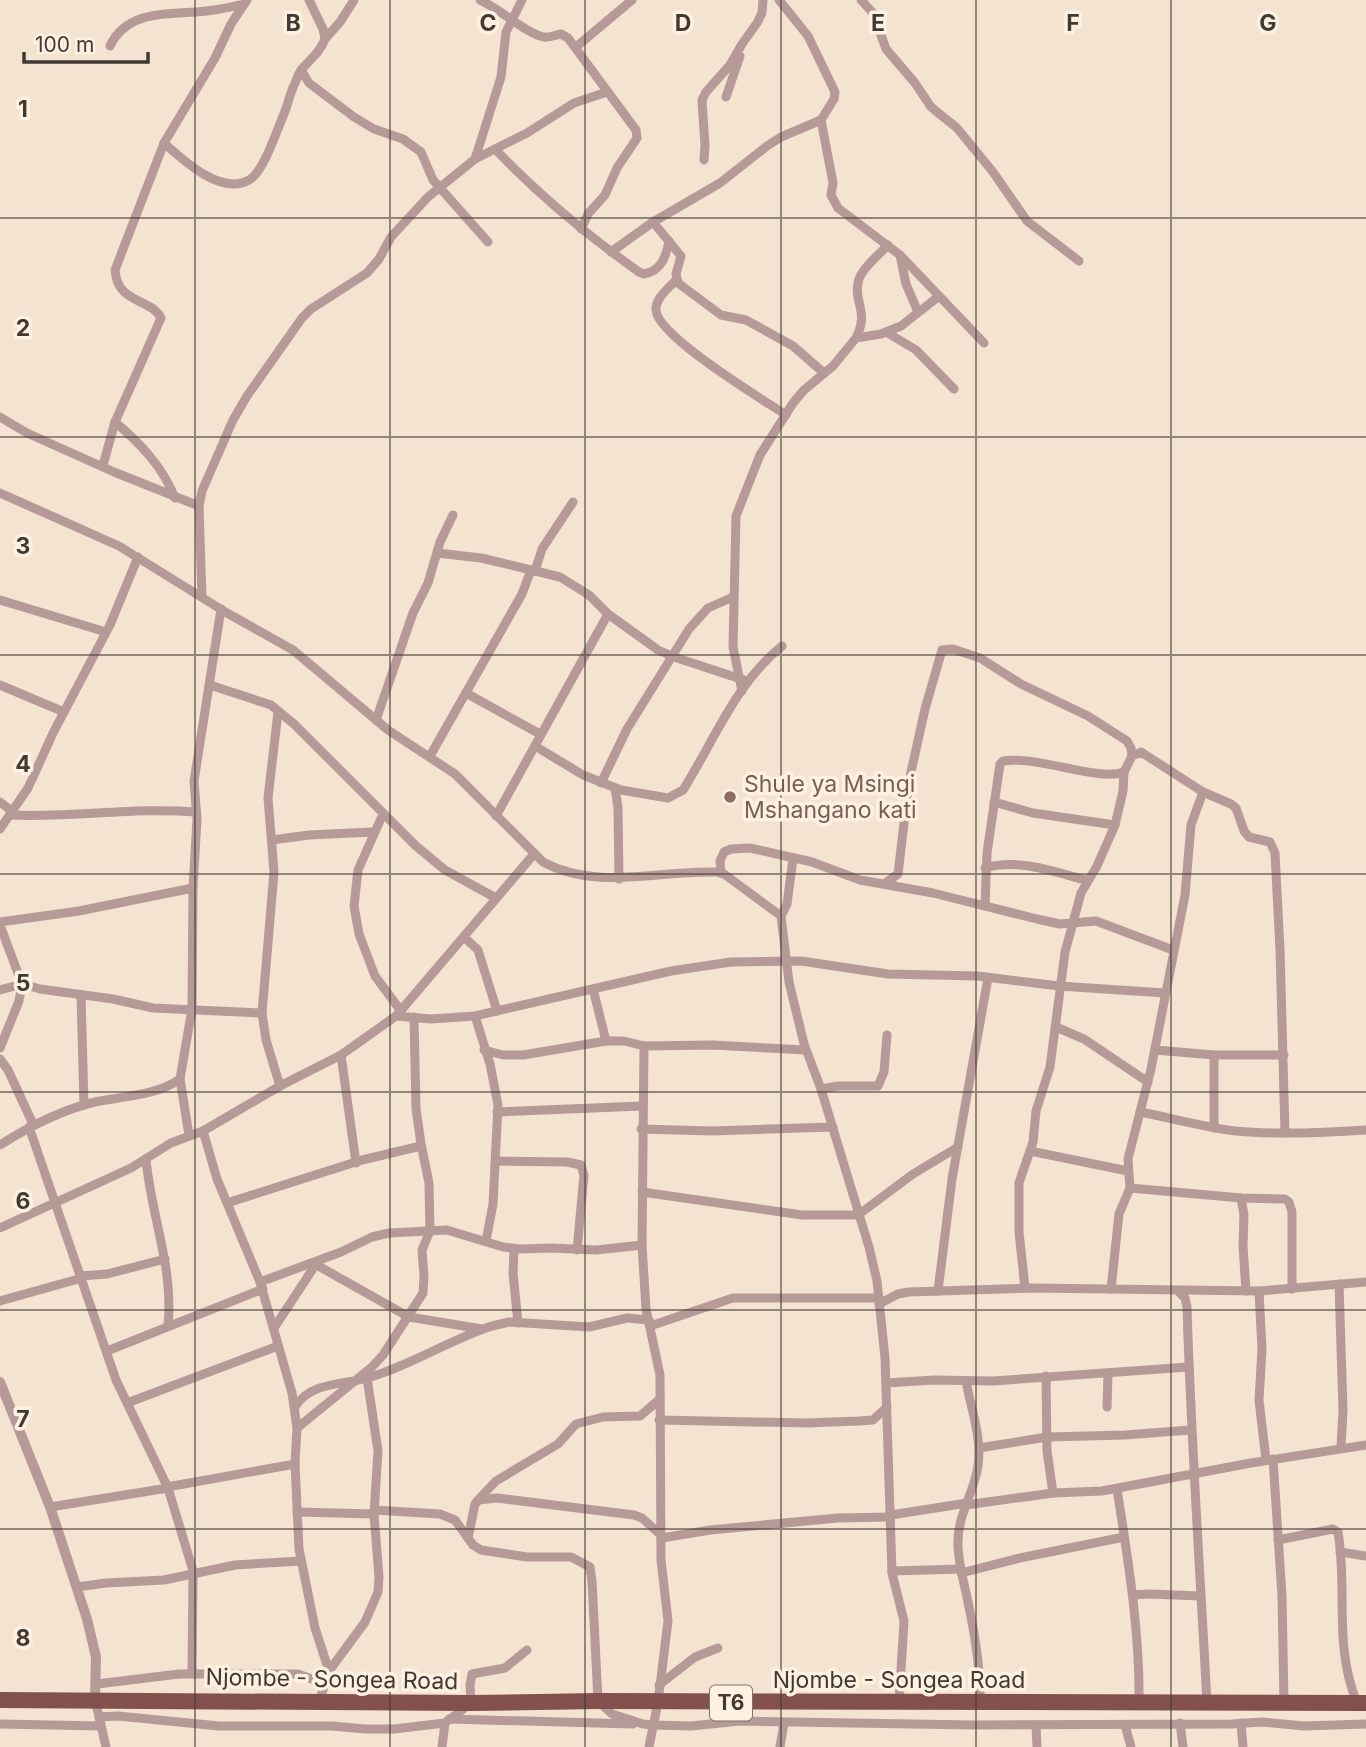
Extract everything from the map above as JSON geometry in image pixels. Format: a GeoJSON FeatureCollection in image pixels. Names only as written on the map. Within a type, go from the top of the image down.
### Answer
{"type":"FeatureCollection","features":[{"type":"Feature","properties":{"kind":"highway","name":"Njombe - Songea Road"},"geometry":{"type":"LineString","coordinates":[[96,1692],[319,1702],[619,1702],[659,1694],[899,1703],[1362,1703]]}},
{"type":"Feature","properties":{"kind":"highway","name":"T6"},"geometry":{"type":"LineString","coordinates":[[0,1700],[96,1692]]}},
{"type":"Feature","properties":{"kind":"street"},"geometry":{"type":"LineString","coordinates":[[309,0],[325,39]]}},
{"type":"Feature","properties":{"kind":"street"},"geometry":{"type":"LineString","coordinates":[[164,144],[206,176],[236,183],[248,180],[257,172],[267,152],[301,70],[312,61],[354,0]]}},
{"type":"Feature","properties":{"kind":"street"},"geometry":{"type":"LineString","coordinates":[[480,0],[541,37],[561,34],[568,38],[638,135],[617,168],[605,195],[588,214],[581,229]]}},
{"type":"Feature","properties":{"kind":"street"},"geometry":{"type":"LineString","coordinates":[[475,159],[501,77],[504,46],[512,19],[522,0]]}},
{"type":"Feature","properties":{"kind":"street"},"geometry":{"type":"LineString","coordinates":[[576,47],[632,0]]}},
{"type":"Feature","properties":{"kind":"street"},"geometry":{"type":"LineString","coordinates":[[704,160],[702,100],[730,65],[760,19],[763,0]]}},
{"type":"Feature","properties":{"kind":"street"},"geometry":{"type":"LineString","coordinates":[[611,252],[653,222],[720,183],[781,137],[821,120],[831,106],[835,92],[807,36],[779,0]]}},
{"type":"Feature","properties":{"kind":"street"},"geometry":{"type":"LineString","coordinates":[[861,0],[873,13],[886,49],[915,83],[930,107],[957,128],[993,172],[1027,221],[1079,261]]}},
{"type":"Feature","properties":{"kind":"street"},"geometry":{"type":"LineString","coordinates":[[110,46],[115,35],[124,27],[145,16],[222,9],[246,2]]}},
{"type":"Feature","properties":{"kind":"street"},"geometry":{"type":"LineString","coordinates":[[103,465],[115,422],[161,318],[159,313],[130,297],[116,279],[116,270],[164,144],[246,2]]}},
{"type":"Feature","properties":{"kind":"street"},"geometry":{"type":"LineString","coordinates":[[726,97],[742,44]]}},
{"type":"Feature","properties":{"kind":"street"},"geometry":{"type":"LineString","coordinates":[[301,70],[309,83],[354,117],[416,147],[424,156],[439,188],[488,242]]}},
{"type":"Feature","properties":{"kind":"street"},"geometry":{"type":"LineString","coordinates":[[202,597],[199,506],[202,491],[233,420],[260,376],[302,318],[311,309],[367,273],[379,259],[391,237],[439,188],[475,159],[527,133],[574,103],[607,92]]}},
{"type":"Feature","properties":{"kind":"street"},"geometry":{"type":"LineString","coordinates":[[821,120],[833,183],[833,202],[900,256],[984,343]]}},
{"type":"Feature","properties":{"kind":"street"},"geometry":{"type":"LineString","coordinates":[[495,149],[516,173],[581,229],[644,274],[651,273],[663,261],[669,242]]}},
{"type":"Feature","properties":{"kind":"street"},"geometry":{"type":"LineString","coordinates":[[653,222],[681,258],[677,279],[658,302],[656,310],[664,328],[687,348],[786,415]]}},
{"type":"Feature","properties":{"kind":"street"},"geometry":{"type":"LineString","coordinates":[[741,691],[733,647],[736,516],[760,455],[786,415],[804,390],[834,366],[856,338],[863,318],[858,293],[859,281],[863,272],[888,245]]}},
{"type":"Feature","properties":{"kind":"street"},"geometry":{"type":"LineString","coordinates":[[900,256],[906,284],[918,312]]}},
{"type":"Feature","properties":{"kind":"street"},"geometry":{"type":"LineString","coordinates":[[677,279],[678,283],[720,315],[747,320],[785,341],[824,373]]}},
{"type":"Feature","properties":{"kind":"street"},"geometry":{"type":"LineString","coordinates":[[856,338],[901,326],[939,297]]}},
{"type":"Feature","properties":{"kind":"street"},"geometry":{"type":"LineString","coordinates":[[886,332],[916,349],[954,389]]}},
{"type":"Feature","properties":{"kind":"street"},"geometry":{"type":"LineString","coordinates":[[0,417],[27,433],[199,506]]}},
{"type":"Feature","properties":{"kind":"street"},"geometry":{"type":"LineString","coordinates":[[115,422],[145,449],[158,465],[175,498]]}},
{"type":"Feature","properties":{"kind":"street"},"geometry":{"type":"LineString","coordinates":[[0,493],[82,529],[138,558],[306,659],[376,720],[456,774],[534,855],[554,868],[619,878],[705,871],[721,873],[781,916]]}},
{"type":"Feature","properties":{"kind":"street"},"geometry":{"type":"LineString","coordinates":[[430,756],[522,594],[542,549],[573,502]]}},
{"type":"Feature","properties":{"kind":"street"},"geometry":{"type":"LineString","coordinates":[[376,720],[453,515]]}},
{"type":"Feature","properties":{"kind":"street"},"geometry":{"type":"LineString","coordinates":[[437,553],[481,558],[559,577],[589,595],[608,614],[658,650],[747,681]]}},
{"type":"Feature","properties":{"kind":"street"},"geometry":{"type":"LineString","coordinates":[[0,830],[28,788],[106,632],[138,558]]}},
{"type":"Feature","properties":{"kind":"street"},"geometry":{"type":"LineString","coordinates":[[601,783],[627,729],[701,614],[718,602],[733,597]]}},
{"type":"Feature","properties":{"kind":"street"},"geometry":{"type":"LineString","coordinates":[[0,600],[106,632]]}},
{"type":"Feature","properties":{"kind":"street"},"geometry":{"type":"LineString","coordinates":[[189,1136],[180,1079],[192,1009],[196,812],[194,781],[221,609]]}},
{"type":"Feature","properties":{"kind":"street"},"geometry":{"type":"LineString","coordinates":[[496,816],[608,614]]}},
{"type":"Feature","properties":{"kind":"street"},"geometry":{"type":"LineString","coordinates":[[535,746],[601,783],[663,798],[673,797],[683,790],[747,681],[767,658],[782,646]]}},
{"type":"Feature","properties":{"kind":"street"},"geometry":{"type":"LineString","coordinates":[[884,884],[898,874],[909,781],[942,650],[953,649],[980,658],[1021,684],[1080,711],[1127,741],[1132,756]]}},
{"type":"Feature","properties":{"kind":"street"},"geometry":{"type":"LineString","coordinates":[[0,685],[64,712]]}},
{"type":"Feature","properties":{"kind":"street"},"geometry":{"type":"LineString","coordinates":[[210,685],[271,705],[294,724],[416,846],[445,870],[496,898]]}},
{"type":"Feature","properties":{"kind":"street"},"geometry":{"type":"LineString","coordinates":[[466,693],[540,734]]}},
{"type":"Feature","properties":{"kind":"street"},"geometry":{"type":"LineString","coordinates":[[278,712],[268,798],[274,872],[262,1013],[266,1040],[280,1086]]}},
{"type":"Feature","properties":{"kind":"street"},"geometry":{"type":"LineString","coordinates":[[1026,1288],[1019,1232],[1019,1183],[1030,1151],[1036,1111],[1050,1067],[1065,952],[1081,893],[1115,825],[1123,791],[1124,772],[1132,756],[1139,751],[1203,792],[1231,804],[1236,808],[1244,831],[1249,837],[1270,842],[1273,846],[1284,1055],[1285,1133]]}},
{"type":"Feature","properties":{"kind":"street"},"geometry":{"type":"LineString","coordinates":[[985,906],[985,868],[1000,764],[1008,760],[1058,765],[1112,775],[1124,772]]}},
{"type":"Feature","properties":{"kind":"street"},"geometry":{"type":"LineString","coordinates":[[615,788],[618,808],[619,878]]}},
{"type":"Feature","properties":{"kind":"street"},"geometry":{"type":"LineString","coordinates":[[1111,1289],[1119,1214],[1130,1188],[1128,1171],[1133,1137],[1155,1050],[1186,886],[1186,860],[1191,825],[1203,792]]}},
{"type":"Feature","properties":{"kind":"street"},"geometry":{"type":"LineString","coordinates":[[0,802],[12,813],[58,817],[167,810],[196,812]]}},
{"type":"Feature","properties":{"kind":"street"},"geometry":{"type":"LineString","coordinates":[[994,802],[1033,813],[1115,825]]}},
{"type":"Feature","properties":{"kind":"street"},"geometry":{"type":"LineString","coordinates":[[383,814],[373,832],[356,882],[354,906],[375,975],[399,1014],[431,1019],[475,1016],[671,971],[731,962],[786,961],[829,964],[888,974],[988,978],[1165,993]]}},
{"type":"Feature","properties":{"kind":"street"},"geometry":{"type":"LineString","coordinates":[[272,839],[373,832]]}},
{"type":"Feature","properties":{"kind":"street"},"geometry":{"type":"LineString","coordinates":[[721,873],[721,856],[731,849],[750,848],[812,862],[860,880],[1060,924],[1096,921],[1173,950]]}},
{"type":"Feature","properties":{"kind":"street"},"geometry":{"type":"LineString","coordinates":[[0,1228],[131,1168],[171,1143],[202,1131],[341,1055],[399,1014],[534,855]]}},
{"type":"Feature","properties":{"kind":"street"},"geometry":{"type":"LineString","coordinates":[[793,859],[786,904],[781,916],[794,1009],[833,1127],[874,1268],[879,1301],[886,1383],[892,1571],[905,1632],[899,1703]]}},
{"type":"Feature","properties":{"kind":"street"},"geometry":{"type":"LineString","coordinates":[[985,868],[1005,863],[1021,865],[1088,881]]}},
{"type":"Feature","properties":{"kind":"street"},"geometry":{"type":"LineString","coordinates":[[0,1048],[19,1001],[22,984],[0,923],[90,909],[193,888]]}},
{"type":"Feature","properties":{"kind":"street"},"geometry":{"type":"LineString","coordinates":[[464,937],[478,950],[497,1011]]}},
{"type":"Feature","properties":{"kind":"street"},"geometry":{"type":"LineString","coordinates":[[938,1291],[958,1147],[988,978]]}},
{"type":"Feature","properties":{"kind":"street"},"geometry":{"type":"LineString","coordinates":[[0,990],[22,984],[153,1008],[262,1013]]}},
{"type":"Feature","properties":{"kind":"street"},"geometry":{"type":"LineString","coordinates":[[593,989],[606,1041]]}},
{"type":"Feature","properties":{"kind":"street"},"geometry":{"type":"LineString","coordinates":[[81,995],[84,1105]]}},
{"type":"Feature","properties":{"kind":"street"},"geometry":{"type":"LineString","coordinates":[[475,1016],[495,1088],[497,1112],[493,1204],[486,1241]]}},
{"type":"Feature","properties":{"kind":"street"},"geometry":{"type":"LineString","coordinates":[[298,1428],[362,1379],[383,1355],[423,1293],[422,1250],[430,1231],[428,1171],[421,1146],[416,1108],[414,1017]]}},
{"type":"Feature","properties":{"kind":"street"},"geometry":{"type":"LineString","coordinates":[[1056,1027],[1084,1039],[1148,1082]]}},
{"type":"Feature","properties":{"kind":"street"},"geometry":{"type":"LineString","coordinates":[[821,1089],[838,1086],[878,1086],[884,1072],[887,1035]]}},
{"type":"Feature","properties":{"kind":"street"},"geometry":{"type":"LineString","coordinates":[[484,1050],[503,1055],[523,1055],[606,1041],[624,1041],[643,1046],[712,1045],[806,1050]]}},
{"type":"Feature","properties":{"kind":"street"},"geometry":{"type":"LineString","coordinates":[[643,1046],[642,1245],[649,1323],[658,1359],[662,1571],[668,1620],[659,1694]]}},
{"type":"Feature","properties":{"kind":"street"},"geometry":{"type":"LineString","coordinates":[[1155,1050],[1214,1055],[1284,1055]]}},
{"type":"Feature","properties":{"kind":"street"},"geometry":{"type":"LineString","coordinates":[[341,1055],[356,1163]]}},
{"type":"Feature","properties":{"kind":"street"},"geometry":{"type":"LineString","coordinates":[[1214,1055],[1214,1128]]}},
{"type":"Feature","properties":{"kind":"street"},"geometry":{"type":"LineString","coordinates":[[0,1059],[8,1070],[31,1126],[107,1351],[127,1403],[167,1488],[194,1574],[192,1674]]}},
{"type":"Feature","properties":{"kind":"street"},"geometry":{"type":"LineString","coordinates":[[0,1145],[31,1126],[84,1105],[165,1088],[180,1079]]}},
{"type":"Feature","properties":{"kind":"street"},"geometry":{"type":"LineString","coordinates":[[497,1112],[642,1106]]}},
{"type":"Feature","properties":{"kind":"street"},"geometry":{"type":"LineString","coordinates":[[1140,1112],[1237,1131],[1303,1134],[1366,1130]]}},
{"type":"Feature","properties":{"kind":"street"},"geometry":{"type":"LineString","coordinates":[[641,1129],[712,1131],[833,1127]]}},
{"type":"Feature","properties":{"kind":"street"},"geometry":{"type":"LineString","coordinates":[[202,1131],[210,1160],[262,1286],[295,1407],[298,1428],[295,1464],[301,1561],[315,1628],[329,1671]]}},
{"type":"Feature","properties":{"kind":"street"},"geometry":{"type":"LineString","coordinates":[[227,1203],[421,1146]]}},
{"type":"Feature","properties":{"kind":"street"},"geometry":{"type":"LineString","coordinates":[[642,1192],[789,1214],[858,1215],[913,1174],[958,1147]]}},
{"type":"Feature","properties":{"kind":"street"},"geometry":{"type":"LineString","coordinates":[[1030,1151],[1128,1171]]}},
{"type":"Feature","properties":{"kind":"street"},"geometry":{"type":"LineString","coordinates":[[146,1159],[170,1287],[168,1326]]}},
{"type":"Feature","properties":{"kind":"street"},"geometry":{"type":"LineString","coordinates":[[496,1161],[567,1162],[581,1165],[584,1175],[577,1250]]}},
{"type":"Feature","properties":{"kind":"street"},"geometry":{"type":"LineString","coordinates":[[1130,1188],[1241,1198],[1285,1199],[1292,1212],[1292,1289]]}},
{"type":"Feature","properties":{"kind":"street"},"geometry":{"type":"LineString","coordinates":[[1241,1198],[1246,1291]]}},
{"type":"Feature","properties":{"kind":"street"},"geometry":{"type":"LineString","coordinates":[[107,1351],[381,1235],[447,1230],[514,1249],[577,1250],[642,1245]]}},
{"type":"Feature","properties":{"kind":"street"},"geometry":{"type":"LineString","coordinates":[[514,1249],[513,1273],[518,1323]]}},
{"type":"Feature","properties":{"kind":"street"},"geometry":{"type":"LineString","coordinates":[[0,1301],[82,1277],[107,1274],[165,1259]]}},
{"type":"Feature","properties":{"kind":"street"},"geometry":{"type":"LineString","coordinates":[[314,1264],[409,1317],[483,1329]]}},
{"type":"Feature","properties":{"kind":"street"},"geometry":{"type":"LineString","coordinates":[[274,1328],[314,1264]]}},
{"type":"Feature","properties":{"kind":"street"},"geometry":{"type":"LineString","coordinates":[[295,1407],[307,1393],[362,1379],[483,1329],[509,1322],[589,1327],[627,1318],[649,1323],[733,1298],[879,1301],[909,1292],[1026,1288],[1259,1291],[1366,1282]]}},
{"type":"Feature","properties":{"kind":"street"},"geometry":{"type":"LineString","coordinates":[[1339,1284],[1343,1410],[1341,1448]]}},
{"type":"Feature","properties":{"kind":"street"},"geometry":{"type":"LineString","coordinates":[[1178,1291],[1186,1301],[1207,1703]]}},
{"type":"Feature","properties":{"kind":"street"},"geometry":{"type":"LineString","coordinates":[[1259,1291],[1262,1349],[1260,1410],[1269,1459],[1278,1540],[1284,1703]]}},
{"type":"Feature","properties":{"kind":"street"},"geometry":{"type":"LineString","coordinates":[[127,1403],[278,1346]]}},
{"type":"Feature","properties":{"kind":"street"},"geometry":{"type":"LineString","coordinates":[[886,1383],[966,1381],[1188,1367]]}},
{"type":"Feature","properties":{"kind":"street"},"geometry":{"type":"LineString","coordinates":[[1107,1407],[1108,1373]]}},
{"type":"Feature","properties":{"kind":"street"},"geometry":{"type":"LineString","coordinates":[[1046,1376],[1047,1451],[1053,1493]]}},
{"type":"Feature","properties":{"kind":"street"},"geometry":{"type":"LineString","coordinates":[[319,1702],[329,1671],[365,1622],[378,1592],[374,1512],[378,1451],[362,1379]]}},
{"type":"Feature","properties":{"kind":"street"},"geometry":{"type":"LineString","coordinates":[[966,1381],[979,1448],[978,1469],[959,1528],[961,1571],[978,1658],[980,1703]]}},
{"type":"Feature","properties":{"kind":"street"},"geometry":{"type":"LineString","coordinates":[[0,1382],[50,1507],[77,1587],[96,1657],[96,1692],[106,1747]]}},
{"type":"Feature","properties":{"kind":"street"},"geometry":{"type":"LineString","coordinates":[[468,1538],[475,1504],[496,1481],[548,1451],[576,1424],[603,1417],[640,1416],[660,1399]]}},
{"type":"Feature","properties":{"kind":"street"},"geometry":{"type":"LineString","coordinates":[[659,1420],[807,1423],[869,1421],[876,1419],[887,1407]]}},
{"type":"Feature","properties":{"kind":"street"},"geometry":{"type":"LineString","coordinates":[[869,1421],[888,1430]]}},
{"type":"Feature","properties":{"kind":"street"},"geometry":{"type":"LineString","coordinates":[[979,1448],[1047,1437],[1191,1430]]}},
{"type":"Feature","properties":{"kind":"street"},"geometry":{"type":"LineString","coordinates":[[662,1537],[838,1518],[891,1516],[1053,1493],[1117,1489],[1269,1459],[1366,1445]]}},
{"type":"Feature","properties":{"kind":"street"},"geometry":{"type":"LineString","coordinates":[[50,1507],[295,1464]]}},
{"type":"Feature","properties":{"kind":"street"},"geometry":{"type":"LineString","coordinates":[[1117,1489],[1133,1595],[1139,1703]]}},
{"type":"Feature","properties":{"kind":"street"},"geometry":{"type":"LineString","coordinates":[[475,1504],[484,1499],[517,1500],[627,1514],[642,1518],[662,1537]]}},
{"type":"Feature","properties":{"kind":"street"},"geometry":{"type":"LineString","coordinates":[[297,1512],[414,1511],[446,1516],[455,1520],[472,1545],[481,1550],[527,1556],[571,1557],[590,1567],[593,1580],[598,1701],[612,1714],[644,1724]]}},
{"type":"Feature","properties":{"kind":"street"},"geometry":{"type":"LineString","coordinates":[[1278,1540],[1336,1529],[1340,1552],[1342,1644],[1347,1673],[1362,1703]]}},
{"type":"Feature","properties":{"kind":"street"},"geometry":{"type":"LineString","coordinates":[[892,1571],[961,1571],[1124,1537]]}},
{"type":"Feature","properties":{"kind":"street"},"geometry":{"type":"LineString","coordinates":[[1340,1552],[1366,1556]]}},
{"type":"Feature","properties":{"kind":"street"},"geometry":{"type":"LineString","coordinates":[[77,1587],[164,1580],[234,1565],[301,1561]]}},
{"type":"Feature","properties":{"kind":"street"},"geometry":{"type":"LineString","coordinates":[[1133,1595],[1201,1596]]}},
{"type":"Feature","properties":{"kind":"street"},"geometry":{"type":"LineString","coordinates":[[644,1724],[659,1694],[695,1657],[718,1648]]}},
{"type":"Feature","properties":{"kind":"street"},"geometry":{"type":"LineString","coordinates":[[442,1747],[447,1721],[471,1703],[472,1674],[505,1668],[527,1650]]}},
{"type":"Feature","properties":{"kind":"street"},"geometry":{"type":"LineString","coordinates":[[96,1692],[168,1674],[298,1674],[323,1683]]}},
{"type":"Feature","properties":{"kind":"street"},"geometry":{"type":"LineString","coordinates":[[619,1702],[644,1724],[649,1747]]}},
{"type":"Feature","properties":{"kind":"street"},"geometry":{"type":"LineString","coordinates":[[0,1724],[100,1721],[118,1716],[219,1726],[332,1726],[365,1729],[394,1729],[447,1721],[691,1726],[740,1721],[1036,1725],[1273,1722],[1304,1726],[1366,1724]]}},
{"type":"Feature","properties":{"kind":"street"},"geometry":{"type":"LineString","coordinates":[[780,1747],[784,1723]]}},
{"type":"Feature","properties":{"kind":"street"},"geometry":{"type":"LineString","coordinates":[[1180,1723],[1183,1747]]}},
{"type":"Feature","properties":{"kind":"street"},"geometry":{"type":"LineString","coordinates":[[1241,1723],[1242,1747]]}},
{"type":"Feature","properties":{"kind":"street"},"geometry":{"type":"LineString","coordinates":[[1036,1725],[1037,1747]]}},
{"type":"Feature","properties":{"kind":"street"},"geometry":{"type":"LineString","coordinates":[[1125,1725],[1131,1747]]}},
{"type":"Feature","properties":{"kind":"place","name":"Shule ya Msingi Mshangano kati"},"geometry":{"type":"Point","coordinates":[730,797]}}]}
